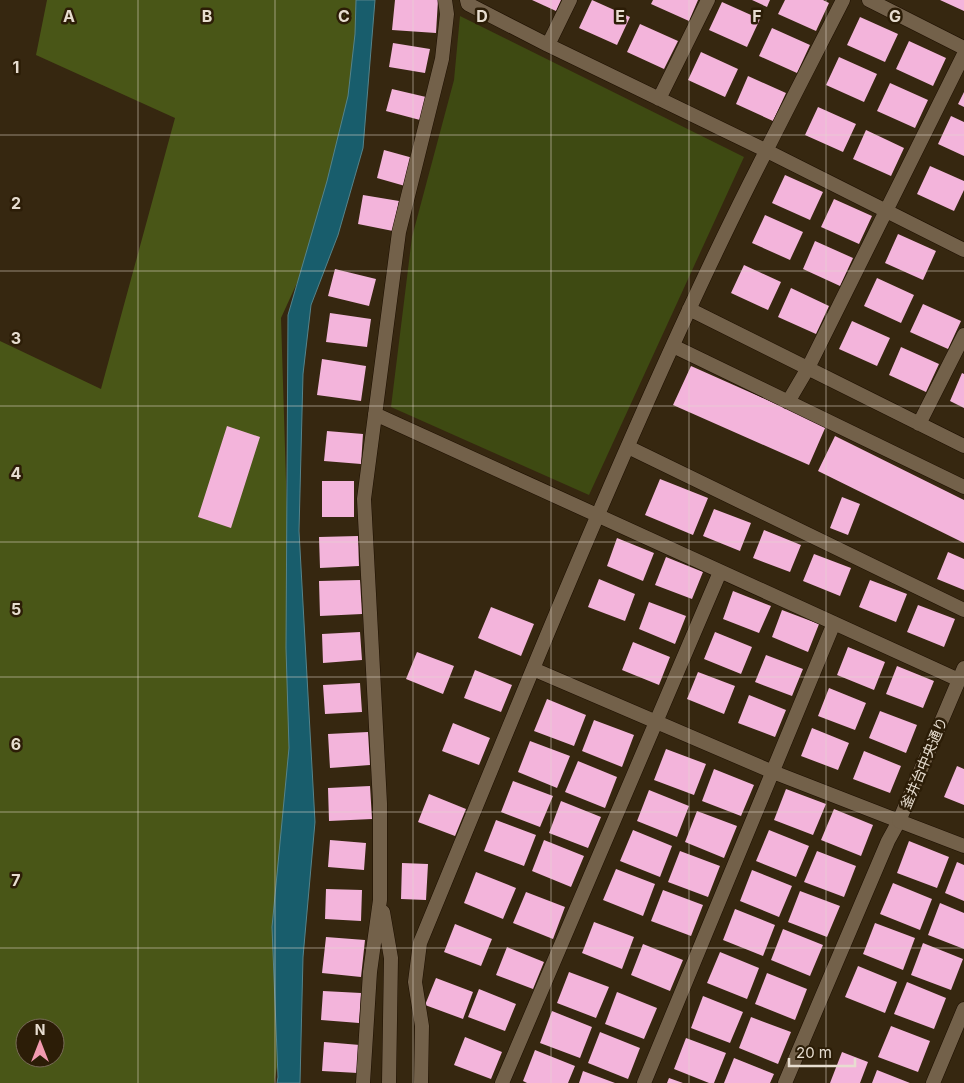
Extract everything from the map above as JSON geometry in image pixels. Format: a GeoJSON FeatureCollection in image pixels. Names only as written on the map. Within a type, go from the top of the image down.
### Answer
{"type":"FeatureCollection","features":[{"type":"Feature","properties":{"kind":"street"},"geometry":{"type":"LineString","coordinates":[[363,1083],[370,972],[380,900],[380,803],[364,499],[399,232],[442,59],[447,14],[445,0]]}},
{"type":"Feature","properties":{"kind":"street"},"geometry":{"type":"LineString","coordinates":[[468,0],[468,4],[480,5],[548,45],[767,151],[964,250]]}},
{"type":"Feature","properties":{"kind":"street"},"geometry":{"type":"LineString","coordinates":[[548,45],[570,0]]}},
{"type":"Feature","properties":{"kind":"street"},"geometry":{"type":"LineString","coordinates":[[659,99],[708,0]]}},
{"type":"Feature","properties":{"kind":"street"},"geometry":{"type":"LineString","coordinates":[[421,1083],[422,1026],[415,982],[420,943],[597,516],[689,309],[842,0]]}},
{"type":"Feature","properties":{"kind":"street"},"geometry":{"type":"LineString","coordinates":[[869,0],[964,48]]}},
{"type":"Feature","properties":{"kind":"street"},"geometry":{"type":"LineString","coordinates":[[788,402],[808,368],[964,54]]}},
{"type":"Feature","properties":{"kind":"street"},"geometry":{"type":"LineString","coordinates":[[689,309],[964,446]]}},
{"type":"Feature","properties":{"kind":"street"},"geometry":{"type":"LineString","coordinates":[[919,424],[964,335]]}},
{"type":"Feature","properties":{"kind":"street"},"geometry":{"type":"LineString","coordinates":[[673,346],[964,487]]}},
{"type":"Feature","properties":{"kind":"street"},"geometry":{"type":"LineString","coordinates":[[375,414],[834,623],[961,674]]}},
{"type":"Feature","properties":{"kind":"street"},"geometry":{"type":"LineString","coordinates":[[628,447],[964,610]]}},
{"type":"Feature","properties":{"kind":"street"},"geometry":{"type":"LineString","coordinates":[[502,1083],[720,572]]}},
{"type":"Feature","properties":{"kind":"street"},"geometry":{"type":"LineString","coordinates":[[644,1083],[834,623]]}},
{"type":"Feature","properties":{"kind":"street"},"geometry":{"type":"LineString","coordinates":[[533,669],[773,772],[899,821],[888,841],[785,1083]]}},
{"type":"Feature","properties":{"kind":"street","name":"釜井台中央通り"},"geometry":{"type":"LineString","coordinates":[[961,674],[899,821],[964,846]]}},
{"type":"Feature","properties":{"kind":"street"},"geometry":{"type":"LineString","coordinates":[[380,900],[391,958],[389,1083]]}},
{"type":"Feature","properties":{"kind":"street"},"geometry":{"type":"LineString","coordinates":[[933,1083],[964,1009]]}},
{"type":"Feature","properties":{"kind":"green space"},"geometry":{"type":"Polygon","coordinates":[[[47,0],[369,0],[337,195],[281,318],[294,741],[281,1046],[274,1083],[0,1083],[0,341],[101,389],[175,118],[36,55],[47,0]]]}},
{"type":"Feature","properties":{"kind":"green space"},"geometry":{"type":"Polygon","coordinates":[[[460,16],[744,157],[589,495],[391,407],[412,237],[454,80],[460,16]]]}},
{"type":"Feature","properties":{"kind":"water"},"geometry":{"type":"Polygon","coordinates":[[[356,0],[375,0],[363,148],[338,235],[311,305],[303,374],[299,531],[315,822],[303,957],[300,1083],[277,1083],[272,927],[289,748],[286,648],[288,315],[327,181],[348,96],[355,34],[356,0]]]}},
{"type":"Feature","properties":{"kind":"building"},"geometry":{"type":"Polygon","coordinates":[[[395,0],[438,0],[436,33],[392,30],[395,0]]]}},
{"type":"Feature","properties":{"kind":"building"},"geometry":{"type":"Polygon","coordinates":[[[532,0],[561,0],[556,11],[532,0]]]}},
{"type":"Feature","properties":{"kind":"building"},"geometry":{"type":"Polygon","coordinates":[[[592,0],[630,17],[617,45],[579,28],[592,0]]]}},
{"type":"Feature","properties":{"kind":"building"},"geometry":{"type":"Polygon","coordinates":[[[653,0],[698,0],[689,21],[651,4],[653,0]]]}},
{"type":"Feature","properties":{"kind":"building"},"geometry":{"type":"Polygon","coordinates":[[[752,0],[770,0],[767,7],[752,0]]]}},
{"type":"Feature","properties":{"kind":"building"},"geometry":{"type":"Polygon","coordinates":[[[785,0],[823,0],[829,3],[816,31],[778,14],[785,0]]]}},
{"type":"Feature","properties":{"kind":"building"},"geometry":{"type":"Polygon","coordinates":[[[940,0],[964,0],[964,11],[940,0]]]}},
{"type":"Feature","properties":{"kind":"building"},"geometry":{"type":"Polygon","coordinates":[[[722,2],[760,19],[747,47],[709,30],[722,2]]]}},
{"type":"Feature","properties":{"kind":"building"},"geometry":{"type":"Polygon","coordinates":[[[860,17],[898,34],[885,62],[847,45],[860,17]]]}},
{"type":"Feature","properties":{"kind":"building"},"geometry":{"type":"Polygon","coordinates":[[[640,24],[678,41],[664,69],[627,52],[640,24]]]}},
{"type":"Feature","properties":{"kind":"building"},"geometry":{"type":"Polygon","coordinates":[[[772,28],[810,45],[797,73],[759,56],[772,28]]]}},
{"type":"Feature","properties":{"kind":"building"},"geometry":{"type":"Polygon","coordinates":[[[909,41],[946,58],[933,86],[896,69],[909,41]]]}},
{"type":"Feature","properties":{"kind":"building"},"geometry":{"type":"Polygon","coordinates":[[[393,43],[430,49],[425,73],[389,67],[393,43]]]}},
{"type":"Feature","properties":{"kind":"building"},"geometry":{"type":"Polygon","coordinates":[[[701,52],[738,69],[725,97],[688,80],[701,52]]]}},
{"type":"Feature","properties":{"kind":"building"},"geometry":{"type":"Polygon","coordinates":[[[839,57],[877,74],[864,102],[826,85],[839,57]]]}},
{"type":"Feature","properties":{"kind":"building"},"geometry":{"type":"Polygon","coordinates":[[[748,76],[786,93],[773,121],[736,104],[748,76]]]}},
{"type":"Feature","properties":{"kind":"building"},"geometry":{"type":"Polygon","coordinates":[[[890,83],[928,100],[915,128],[877,111],[890,83]]]}},
{"type":"Feature","properties":{"kind":"building"},"geometry":{"type":"Polygon","coordinates":[[[392,89],[426,97],[420,120],[386,111],[392,89]]]}},
{"type":"Feature","properties":{"kind":"building"},"geometry":{"type":"Polygon","coordinates":[[[964,92],[964,107],[958,104],[964,92]]]}},
{"type":"Feature","properties":{"kind":"building"},"geometry":{"type":"Polygon","coordinates":[[[818,107],[856,124],[843,152],[805,135],[818,107]]]}},
{"type":"Feature","properties":{"kind":"building"},"geometry":{"type":"Polygon","coordinates":[[[951,116],[964,122],[964,156],[938,144],[951,116]]]}},
{"type":"Feature","properties":{"kind":"building"},"geometry":{"type":"Polygon","coordinates":[[[866,130],[904,148],[891,176],[853,159],[866,130]]]}},
{"type":"Feature","properties":{"kind":"building"},"geometry":{"type":"Polygon","coordinates":[[[384,150],[413,158],[405,186],[377,178],[384,150]]]}},
{"type":"Feature","properties":{"kind":"building"},"geometry":{"type":"Polygon","coordinates":[[[930,166],[964,181],[964,190],[954,211],[917,194],[930,166]]]}},
{"type":"Feature","properties":{"kind":"building"},"geometry":{"type":"Polygon","coordinates":[[[785,175],[823,192],[810,220],[772,203],[785,175]]]}},
{"type":"Feature","properties":{"kind":"building"},"geometry":{"type":"Polygon","coordinates":[[[363,195],[399,201],[393,231],[358,224],[363,195]]]}},
{"type":"Feature","properties":{"kind":"building"},"geometry":{"type":"Polygon","coordinates":[[[834,199],[872,216],[859,244],[821,227],[834,199]]]}},
{"type":"Feature","properties":{"kind":"building"},"geometry":{"type":"Polygon","coordinates":[[[765,215],[803,232],[790,260],[752,243],[765,215]]]}},
{"type":"Feature","properties":{"kind":"building"},"geometry":{"type":"Polygon","coordinates":[[[898,234],[936,251],[923,280],[885,263],[898,234]]]}},
{"type":"Feature","properties":{"kind":"building"},"geometry":{"type":"Polygon","coordinates":[[[815,241],[853,258],[840,286],[803,269],[815,241]]]}},
{"type":"Feature","properties":{"kind":"building"},"geometry":{"type":"Polygon","coordinates":[[[744,265],[781,282],[768,310],[731,293],[744,265]]]}},
{"type":"Feature","properties":{"kind":"building"},"geometry":{"type":"Polygon","coordinates":[[[335,269],[376,279],[369,306],[328,296],[335,269]]]}},
{"type":"Feature","properties":{"kind":"building"},"geometry":{"type":"Polygon","coordinates":[[[877,278],[914,295],[901,323],[864,306],[877,278]]]}},
{"type":"Feature","properties":{"kind":"building"},"geometry":{"type":"Polygon","coordinates":[[[791,288],[829,306],[816,334],[778,317],[791,288]]]}},
{"type":"Feature","properties":{"kind":"building"},"geometry":{"type":"Polygon","coordinates":[[[923,304],[961,321],[948,349],[910,332],[923,304]]]}},
{"type":"Feature","properties":{"kind":"building"},"geometry":{"type":"Polygon","coordinates":[[[330,313],[371,319],[367,347],[326,342],[330,313]]]}},
{"type":"Feature","properties":{"kind":"building"},"geometry":{"type":"Polygon","coordinates":[[[852,321],[890,338],[877,366],[839,349],[852,321]]]}},
{"type":"Feature","properties":{"kind":"building"},"geometry":{"type":"Polygon","coordinates":[[[901,347],[939,364],[926,392],[889,375],[901,347]]]}},
{"type":"Feature","properties":{"kind":"building"},"geometry":{"type":"Polygon","coordinates":[[[322,359],[366,366],[361,401],[317,395],[322,359]]]}},
{"type":"Feature","properties":{"kind":"building"},"geometry":{"type":"Polygon","coordinates":[[[691,366],[826,426],[809,465],[673,405],[691,366]]]}},
{"type":"Feature","properties":{"kind":"building"},"geometry":{"type":"Polygon","coordinates":[[[962,373],[964,374],[964,408],[950,401],[962,373]]]}},
{"type":"Feature","properties":{"kind":"building"},"geometry":{"type":"Polygon","coordinates":[[[227,426],[260,437],[231,528],[198,517],[227,426]]]}},
{"type":"Feature","properties":{"kind":"building"},"geometry":{"type":"Polygon","coordinates":[[[327,431],[363,434],[361,464],[324,461],[327,431]]]}},
{"type":"Feature","properties":{"kind":"building"},"geometry":{"type":"Polygon","coordinates":[[[835,436],[964,500],[964,543],[818,471],[835,436]]]}},
{"type":"Feature","properties":{"kind":"building"},"geometry":{"type":"Polygon","coordinates":[[[660,479],[708,498],[693,535],[645,515],[660,479]]]}},
{"type":"Feature","properties":{"kind":"building"},"geometry":{"type":"Polygon","coordinates":[[[322,481],[354,481],[354,517],[322,517],[322,481]]]}},
{"type":"Feature","properties":{"kind":"building"},"geometry":{"type":"Polygon","coordinates":[[[842,497],[860,504],[848,535],[830,528],[842,497]]]}},
{"type":"Feature","properties":{"kind":"building"},"geometry":{"type":"Polygon","coordinates":[[[714,509],[751,523],[740,551],[703,536],[714,509]]]}},
{"type":"Feature","properties":{"kind":"building"},"geometry":{"type":"Polygon","coordinates":[[[764,530],[801,545],[790,572],[753,558],[764,530]]]}},
{"type":"Feature","properties":{"kind":"building"},"geometry":{"type":"Polygon","coordinates":[[[358,536],[359,566],[320,568],[319,537],[358,536]]]}},
{"type":"Feature","properties":{"kind":"building"},"geometry":{"type":"Polygon","coordinates":[[[617,538],[654,553],[643,581],[607,566],[617,538]]]}},
{"type":"Feature","properties":{"kind":"building"},"geometry":{"type":"Polygon","coordinates":[[[948,552],[964,559],[964,590],[937,579],[948,552]]]}},
{"type":"Feature","properties":{"kind":"building"},"geometry":{"type":"Polygon","coordinates":[[[814,554],[851,568],[840,596],[803,581],[814,554]]]}},
{"type":"Feature","properties":{"kind":"building"},"geometry":{"type":"Polygon","coordinates":[[[666,557],[703,572],[692,599],[655,585],[666,557]]]}},
{"type":"Feature","properties":{"kind":"building"},"geometry":{"type":"Polygon","coordinates":[[[599,579],[635,594],[625,621],[588,607],[599,579]]]}},
{"type":"Feature","properties":{"kind":"building"},"geometry":{"type":"Polygon","coordinates":[[[360,580],[362,614],[320,616],[319,581],[360,580]]]}},
{"type":"Feature","properties":{"kind":"building"},"geometry":{"type":"Polygon","coordinates":[[[870,580],[907,594],[896,622],[859,607],[870,580]]]}},
{"type":"Feature","properties":{"kind":"building"},"geometry":{"type":"Polygon","coordinates":[[[733,591],[771,606],[759,633],[723,619],[733,591]]]}},
{"type":"Feature","properties":{"kind":"building"},"geometry":{"type":"Polygon","coordinates":[[[649,602],[686,616],[675,644],[639,629],[649,602]]]}},
{"type":"Feature","properties":{"kind":"building"},"geometry":{"type":"Polygon","coordinates":[[[918,605],[955,619],[944,647],[907,632],[918,605]]]}},
{"type":"Feature","properties":{"kind":"building"},"geometry":{"type":"Polygon","coordinates":[[[491,607],[534,624],[521,656],[478,638],[491,607]]]}},
{"type":"Feature","properties":{"kind":"building"},"geometry":{"type":"Polygon","coordinates":[[[782,610],[819,624],[808,652],[772,637],[782,610]]]}},
{"type":"Feature","properties":{"kind":"building"},"geometry":{"type":"Polygon","coordinates":[[[360,632],[362,660],[323,663],[322,634],[360,632]]]}},
{"type":"Feature","properties":{"kind":"building"},"geometry":{"type":"Polygon","coordinates":[[[715,632],[752,647],[741,674],[704,659],[715,632]]]}},
{"type":"Feature","properties":{"kind":"building"},"geometry":{"type":"Polygon","coordinates":[[[633,642],[670,657],[659,685],[622,670],[633,642]]]}},
{"type":"Feature","properties":{"kind":"building"},"geometry":{"type":"Polygon","coordinates":[[[848,647],[885,662],[874,690],[837,675],[848,647]]]}},
{"type":"Feature","properties":{"kind":"building"},"geometry":{"type":"Polygon","coordinates":[[[417,652],[454,666],[443,694],[406,679],[417,652]]]}},
{"type":"Feature","properties":{"kind":"building"},"geometry":{"type":"Polygon","coordinates":[[[766,655],[803,669],[792,696],[755,682],[766,655]]]}},
{"type":"Feature","properties":{"kind":"building"},"geometry":{"type":"Polygon","coordinates":[[[897,666],[934,681],[923,708],[886,694],[897,666]]]}},
{"type":"Feature","properties":{"kind":"building"},"geometry":{"type":"Polygon","coordinates":[[[475,670],[512,685],[501,712],[464,698],[475,670]]]}},
{"type":"Feature","properties":{"kind":"building"},"geometry":{"type":"Polygon","coordinates":[[[698,672],[735,686],[724,714],[687,699],[698,672]]]}},
{"type":"Feature","properties":{"kind":"building"},"geometry":{"type":"Polygon","coordinates":[[[360,683],[362,712],[325,714],[323,685],[360,683]]]}},
{"type":"Feature","properties":{"kind":"building"},"geometry":{"type":"Polygon","coordinates":[[[829,688],[866,703],[855,730],[818,716],[829,688]]]}},
{"type":"Feature","properties":{"kind":"building"},"geometry":{"type":"Polygon","coordinates":[[[749,695],[786,710],[775,737],[738,723],[749,695]]]}},
{"type":"Feature","properties":{"kind":"building"},"geometry":{"type":"Polygon","coordinates":[[[547,699],[586,715],[574,746],[534,731],[547,699]]]}},
{"type":"Feature","properties":{"kind":"building"},"geometry":{"type":"Polygon","coordinates":[[[880,711],[917,725],[906,753],[869,738],[880,711]]]}},
{"type":"Feature","properties":{"kind":"building"},"geometry":{"type":"Polygon","coordinates":[[[594,720],[634,735],[622,767],[582,751],[594,720]]]}},
{"type":"Feature","properties":{"kind":"building"},"geometry":{"type":"Polygon","coordinates":[[[453,723],[490,738],[479,765],[442,751],[453,723]]]}},
{"type":"Feature","properties":{"kind":"building"},"geometry":{"type":"Polygon","coordinates":[[[812,728],[849,743],[838,770],[801,756],[812,728]]]}},
{"type":"Feature","properties":{"kind":"building"},"geometry":{"type":"Polygon","coordinates":[[[368,732],[370,765],[330,768],[328,734],[368,732]]]}},
{"type":"Feature","properties":{"kind":"building"},"geometry":{"type":"Polygon","coordinates":[[[530,741],[570,756],[557,788],[518,772],[530,741]]]}},
{"type":"Feature","properties":{"kind":"building"},"geometry":{"type":"Polygon","coordinates":[[[666,749],[706,764],[694,795],[654,780],[666,749]]]}},
{"type":"Feature","properties":{"kind":"building"},"geometry":{"type":"Polygon","coordinates":[[[864,751],[901,766],[890,793],[853,779],[864,751]]]}},
{"type":"Feature","properties":{"kind":"building"},"geometry":{"type":"Polygon","coordinates":[[[578,761],[617,777],[605,808],[565,792],[578,761]]]}},
{"type":"Feature","properties":{"kind":"building"},"geometry":{"type":"Polygon","coordinates":[[[957,766],[964,769],[964,805],[944,797],[957,766]]]}},
{"type":"Feature","properties":{"kind":"building"},"geometry":{"type":"Polygon","coordinates":[[[714,769],[754,785],[741,816],[702,801],[714,769]]]}},
{"type":"Feature","properties":{"kind":"building"},"geometry":{"type":"Polygon","coordinates":[[[513,781],[553,796],[540,827],[501,812],[513,781]]]}},
{"type":"Feature","properties":{"kind":"building"},"geometry":{"type":"Polygon","coordinates":[[[370,786],[372,819],[329,821],[328,788],[370,786]]]}},
{"type":"Feature","properties":{"kind":"building"},"geometry":{"type":"Polygon","coordinates":[[[786,789],[826,804],[813,835],[774,820],[786,789]]]}},
{"type":"Feature","properties":{"kind":"building"},"geometry":{"type":"Polygon","coordinates":[[[649,790],[689,806],[677,837],[637,821],[649,790]]]}},
{"type":"Feature","properties":{"kind":"building"},"geometry":{"type":"Polygon","coordinates":[[[429,794],[466,809],[455,836],[418,822],[429,794]]]}},
{"type":"Feature","properties":{"kind":"building"},"geometry":{"type":"Polygon","coordinates":[[[561,801],[601,817],[588,848],[549,833],[561,801]]]}},
{"type":"Feature","properties":{"kind":"building"},"geometry":{"type":"Polygon","coordinates":[[[834,809],[873,825],[861,856],[821,840],[834,809]]]}},
{"type":"Feature","properties":{"kind":"building"},"geometry":{"type":"Polygon","coordinates":[[[697,811],[737,826],[724,858],[685,842],[697,811]]]}},
{"type":"Feature","properties":{"kind":"building"},"geometry":{"type":"Polygon","coordinates":[[[496,820],[536,835],[524,866],[484,851],[496,820]]]}},
{"type":"Feature","properties":{"kind":"building"},"geometry":{"type":"Polygon","coordinates":[[[633,830],[672,846],[660,877],[620,861],[633,830]]]}},
{"type":"Feature","properties":{"kind":"building"},"geometry":{"type":"Polygon","coordinates":[[[769,830],[809,846],[796,877],[756,861],[769,830]]]}},
{"type":"Feature","properties":{"kind":"building"},"geometry":{"type":"Polygon","coordinates":[[[330,840],[366,843],[364,870],[328,867],[330,840]]]}},
{"type":"Feature","properties":{"kind":"building"},"geometry":{"type":"Polygon","coordinates":[[[544,840],[584,856],[571,887],[532,871],[544,840]]]}},
{"type":"Feature","properties":{"kind":"building"},"geometry":{"type":"Polygon","coordinates":[[[909,841],[949,857],[937,888],[897,873],[909,841]]]}},
{"type":"Feature","properties":{"kind":"building"},"geometry":{"type":"Polygon","coordinates":[[[680,851],[720,866],[708,897],[668,882],[680,851]]]}},
{"type":"Feature","properties":{"kind":"building"},"geometry":{"type":"Polygon","coordinates":[[[817,851],[856,866],[844,897],[804,882],[817,851]]]}},
{"type":"Feature","properties":{"kind":"building"},"geometry":{"type":"Polygon","coordinates":[[[957,862],[964,865],[964,901],[945,893],[957,862]]]}},
{"type":"Feature","properties":{"kind":"building"},"geometry":{"type":"Polygon","coordinates":[[[402,863],[428,864],[426,900],[401,899],[402,863]]]}},
{"type":"Feature","properties":{"kind":"building"},"geometry":{"type":"Polygon","coordinates":[[[616,869],[655,884],[643,916],[603,900],[616,869]]]}},
{"type":"Feature","properties":{"kind":"building"},"geometry":{"type":"Polygon","coordinates":[[[752,870],[792,886],[779,917],[740,901],[752,870]]]}},
{"type":"Feature","properties":{"kind":"building"},"geometry":{"type":"Polygon","coordinates":[[[476,872],[516,888],[503,919],[464,903],[476,872]]]}},
{"type":"Feature","properties":{"kind":"building"},"geometry":{"type":"Polygon","coordinates":[[[893,883],[932,899],[920,930],[880,914],[893,883]]]}},
{"type":"Feature","properties":{"kind":"building"},"geometry":{"type":"Polygon","coordinates":[[[326,889],[362,890],[361,921],[325,919],[326,889]]]}},
{"type":"Feature","properties":{"kind":"building"},"geometry":{"type":"Polygon","coordinates":[[[663,890],[703,905],[691,936],[651,921],[663,890]]]}},
{"type":"Feature","properties":{"kind":"building"},"geometry":{"type":"Polygon","coordinates":[[[800,891],[840,906],[827,937],[788,922],[800,891]]]}},
{"type":"Feature","properties":{"kind":"building"},"geometry":{"type":"Polygon","coordinates":[[[526,892],[565,907],[553,939],[513,923],[526,892]]]}},
{"type":"Feature","properties":{"kind":"building"},"geometry":{"type":"Polygon","coordinates":[[[940,903],[964,913],[964,949],[928,935],[940,903]]]}},
{"type":"Feature","properties":{"kind":"building"},"geometry":{"type":"Polygon","coordinates":[[[735,909],[775,925],[763,956],[723,940],[735,909]]]}},
{"type":"Feature","properties":{"kind":"building"},"geometry":{"type":"Polygon","coordinates":[[[594,922],[634,937],[622,969],[582,953],[594,922]]]}},
{"type":"Feature","properties":{"kind":"building"},"geometry":{"type":"Polygon","coordinates":[[[875,923],[915,938],[903,970],[863,954],[875,923]]]}},
{"type":"Feature","properties":{"kind":"building"},"geometry":{"type":"Polygon","coordinates":[[[455,924],[492,939],[481,966],[444,952],[455,924]]]}},
{"type":"Feature","properties":{"kind":"building"},"geometry":{"type":"Polygon","coordinates":[[[783,929],[823,945],[810,976],[771,960],[783,929]]]}},
{"type":"Feature","properties":{"kind":"building"},"geometry":{"type":"Polygon","coordinates":[[[326,937],[365,940],[361,977],[322,973],[326,937]]]}},
{"type":"Feature","properties":{"kind":"building"},"geometry":{"type":"Polygon","coordinates":[[[923,943],[963,959],[951,990],[911,975],[923,943]]]}},
{"type":"Feature","properties":{"kind":"building"},"geometry":{"type":"Polygon","coordinates":[[[643,944],[683,960],[670,991],[631,975],[643,944]]]}},
{"type":"Feature","properties":{"kind":"building"},"geometry":{"type":"Polygon","coordinates":[[[507,947],[544,962],[533,989],[496,975],[507,947]]]}},
{"type":"Feature","properties":{"kind":"building"},"geometry":{"type":"Polygon","coordinates":[[[720,952],[759,968],[747,999],[707,983],[720,952]]]}},
{"type":"Feature","properties":{"kind":"building"},"geometry":{"type":"Polygon","coordinates":[[[858,966],[897,982],[885,1013],[845,997],[858,966]]]}},
{"type":"Feature","properties":{"kind":"building"},"geometry":{"type":"Polygon","coordinates":[[[569,972],[609,987],[596,1018],[557,1003],[569,972]]]}},
{"type":"Feature","properties":{"kind":"building"},"geometry":{"type":"Polygon","coordinates":[[[767,973],[807,989],[795,1020],[755,1004],[767,973]]]}},
{"type":"Feature","properties":{"kind":"building"},"geometry":{"type":"Polygon","coordinates":[[[436,978],[473,992],[463,1019],[425,1005],[436,978]]]}},
{"type":"Feature","properties":{"kind":"building"},"geometry":{"type":"Polygon","coordinates":[[[907,982],[946,998],[934,1029],[894,1014],[907,982]]]}},
{"type":"Feature","properties":{"kind":"building"},"geometry":{"type":"Polygon","coordinates":[[[479,989],[516,1004],[505,1031],[468,1017],[479,989]]]}},
{"type":"Feature","properties":{"kind":"building"},"geometry":{"type":"Polygon","coordinates":[[[323,991],[361,993],[359,1023],[321,1020],[323,991]]]}},
{"type":"Feature","properties":{"kind":"building"},"geometry":{"type":"Polygon","coordinates":[[[617,992],[657,1008],[644,1039],[605,1024],[617,992]]]}},
{"type":"Feature","properties":{"kind":"building"},"geometry":{"type":"Polygon","coordinates":[[[703,996],[743,1012],[730,1043],[691,1028],[703,996]]]}},
{"type":"Feature","properties":{"kind":"building"},"geometry":{"type":"Polygon","coordinates":[[[552,1011],[592,1027],[580,1058],[540,1043],[552,1011]]]}},
{"type":"Feature","properties":{"kind":"building"},"geometry":{"type":"Polygon","coordinates":[[[751,1017],[791,1032],[778,1064],[739,1048],[751,1017]]]}},
{"type":"Feature","properties":{"kind":"building"},"geometry":{"type":"Polygon","coordinates":[[[891,1026],[930,1041],[918,1072],[878,1057],[891,1026]]]}},
{"type":"Feature","properties":{"kind":"building"},"geometry":{"type":"Polygon","coordinates":[[[600,1032],[640,1048],[628,1079],[588,1063],[600,1032]]]}},
{"type":"Feature","properties":{"kind":"building"},"geometry":{"type":"Polygon","coordinates":[[[465,1037],[502,1052],[491,1079],[454,1065],[465,1037]]]}},
{"type":"Feature","properties":{"kind":"building"},"geometry":{"type":"Polygon","coordinates":[[[686,1038],[726,1053],[714,1083],[709,1083],[674,1069],[686,1038]]]}},
{"type":"Feature","properties":{"kind":"building"},"geometry":{"type":"Polygon","coordinates":[[[324,1042],[360,1045],[358,1073],[322,1071],[324,1042]]]}},
{"type":"Feature","properties":{"kind":"building"},"geometry":{"type":"Polygon","coordinates":[[[535,1050],[575,1066],[568,1083],[527,1083],[523,1081],[535,1050]]]}},
{"type":"Feature","properties":{"kind":"building"},"geometry":{"type":"Polygon","coordinates":[[[842,1052],[868,1062],[860,1083],[830,1083],[842,1052]]]}},
{"type":"Feature","properties":{"kind":"building"},"geometry":{"type":"Polygon","coordinates":[[[734,1058],[774,1074],[770,1083],[724,1083],[734,1058]]]}},
{"type":"Feature","properties":{"kind":"building"},"geometry":{"type":"Polygon","coordinates":[[[877,1070],[910,1083],[872,1083],[877,1070]]]}},
{"type":"Feature","properties":{"kind":"building"},"geometry":{"type":"Polygon","coordinates":[[[583,1071],[615,1083],[579,1083],[583,1071]]]}},
{"type":"Feature","properties":{"kind":"building"},"geometry":{"type":"Polygon","coordinates":[[[669,1078],[683,1083],[667,1083],[669,1078]]]}}]}
